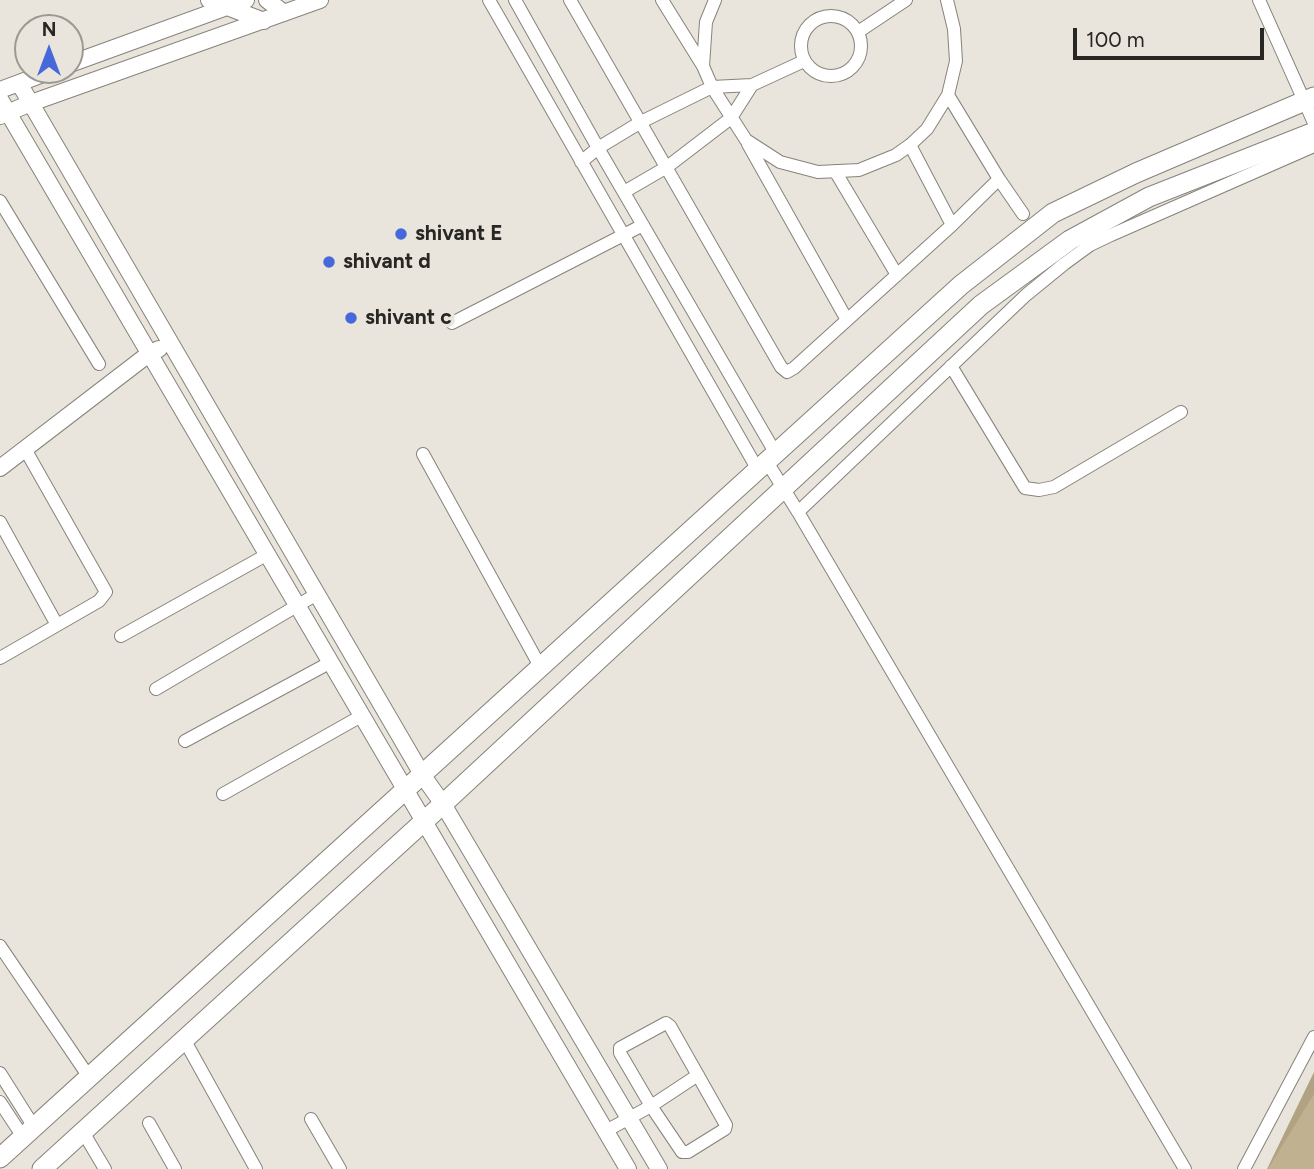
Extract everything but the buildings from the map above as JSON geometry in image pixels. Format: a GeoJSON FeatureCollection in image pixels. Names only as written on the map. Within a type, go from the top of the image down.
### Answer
{"type":"FeatureCollection","features":[{"type":"Feature","properties":{"kind":"main road"},"geometry":{"type":"LineString","coordinates":[[0,1158],[961,285],[1053,213],[1136,173],[1309,98]]}},
{"type":"Feature","properties":{"kind":"main road"},"geometry":{"type":"LineString","coordinates":[[42,1169],[443,804],[981,305],[1070,240],[1149,197],[1314,132]]}},
{"type":"Feature","properties":{"kind":"street"},"geometry":{"type":"LineString","coordinates":[[209,0],[264,21]]}},
{"type":"Feature","properties":{"kind":"street"},"geometry":{"type":"LineString","coordinates":[[84,59],[246,0]]}},
{"type":"Feature","properties":{"kind":"street"},"geometry":{"type":"LineString","coordinates":[[267,0],[284,13]]}},
{"type":"Feature","properties":{"kind":"street"},"geometry":{"type":"LineString","coordinates":[[320,0],[31,103],[3,109],[268,554],[628,1169]]}},
{"type":"Feature","properties":{"kind":"street"},"geometry":{"type":"LineString","coordinates":[[489,0],[623,235],[784,488],[1185,1169]]}},
{"type":"Feature","properties":{"kind":"street"},"geometry":{"type":"LineString","coordinates":[[515,0],[643,225],[767,462]]}},
{"type":"Feature","properties":{"kind":"street"},"geometry":{"type":"LineString","coordinates":[[570,0],[781,368],[787,372],[952,225],[999,179]]}},
{"type":"Feature","properties":{"kind":"street"},"geometry":{"type":"LineString","coordinates":[[662,0],[703,66],[712,88],[746,140],[847,320]]}},
{"type":"Feature","properties":{"kind":"street"},"geometry":{"type":"LineString","coordinates":[[703,66],[706,22],[715,0]]}},
{"type":"Feature","properties":{"kind":"street"},"geometry":{"type":"LineString","coordinates":[[858,32],[905,0],[914,0]]}},
{"type":"Feature","properties":{"kind":"street"},"geometry":{"type":"LineString","coordinates":[[746,140],[780,162],[818,172],[859,170],[896,155],[927,129],[948,95],[956,61],[954,29],[947,0]]}},
{"type":"Feature","properties":{"kind":"street"},"geometry":{"type":"LineString","coordinates":[[1259,0],[1309,98],[1314,123]]}},
{"type":"Feature","properties":{"kind":"street"},"geometry":{"type":"LineString","coordinates":[[835,16],[844,19],[858,32],[861,42],[857,62],[841,75],[820,74],[804,61],[801,43],[808,26],[816,20],[835,16]]}},
{"type":"Feature","properties":{"kind":"street"},"geometry":{"type":"LineString","coordinates":[[581,162],[598,148],[641,122],[712,88],[752,85],[804,61]]}},
{"type":"Feature","properties":{"kind":"street"},"geometry":{"type":"LineString","coordinates":[[20,84],[423,776],[443,804],[659,1169]]}},
{"type":"Feature","properties":{"kind":"street"},"geometry":{"type":"LineString","coordinates":[[624,192],[667,167],[731,118],[752,85]]}},
{"type":"Feature","properties":{"kind":"street"},"geometry":{"type":"LineString","coordinates":[[948,95],[1023,214]]}},
{"type":"Feature","properties":{"kind":"street"},"geometry":{"type":"LineString","coordinates":[[910,145],[952,225]]}},
{"type":"Feature","properties":{"kind":"street"},"geometry":{"type":"LineString","coordinates":[[798,512],[1026,295],[1090,245],[1314,146]]}},
{"type":"Feature","properties":{"kind":"street"},"geometry":{"type":"LineString","coordinates":[[835,171],[897,275]]}},
{"type":"Feature","properties":{"kind":"street"},"geometry":{"type":"LineString","coordinates":[[0,201],[99,364]]}},
{"type":"Feature","properties":{"kind":"street"},"geometry":{"type":"LineString","coordinates":[[452,323],[643,225]]}},
{"type":"Feature","properties":{"kind":"street"},"geometry":{"type":"LineString","coordinates":[[0,468],[150,354],[171,343]]}},
{"type":"Feature","properties":{"kind":"street"},"geometry":{"type":"LineString","coordinates":[[951,366],[1025,488],[1039,490],[1054,487],[1181,412]]}},
{"type":"Feature","properties":{"kind":"street"},"geometry":{"type":"LineString","coordinates":[[0,658],[99,601],[106,592],[25,449]]}},
{"type":"Feature","properties":{"kind":"street"},"geometry":{"type":"LineString","coordinates":[[423,454],[541,668]]}},
{"type":"Feature","properties":{"kind":"street"},"geometry":{"type":"LineString","coordinates":[[0,522],[57,625]]}},
{"type":"Feature","properties":{"kind":"street"},"geometry":{"type":"LineString","coordinates":[[121,636],[268,554]]}},
{"type":"Feature","properties":{"kind":"street"},"geometry":{"type":"LineString","coordinates":[[156,689],[317,594]]}},
{"type":"Feature","properties":{"kind":"street"},"geometry":{"type":"LineString","coordinates":[[185,741],[331,662]]}},
{"type":"Feature","properties":{"kind":"street"},"geometry":{"type":"LineString","coordinates":[[223,794],[363,716]]}},
{"type":"Feature","properties":{"kind":"street"},"geometry":{"type":"LineString","coordinates":[[0,946],[89,1077]]}},
{"type":"Feature","properties":{"kind":"street"},"geometry":{"type":"LineString","coordinates":[[666,1023],[726,1125],[725,1129],[688,1152],[682,1152],[651,1106],[620,1053],[620,1048],[666,1023]]}},
{"type":"Feature","properties":{"kind":"street"},"geometry":{"type":"LineString","coordinates":[[1244,1169],[1314,1037]]}},
{"type":"Feature","properties":{"kind":"street"},"geometry":{"type":"LineString","coordinates":[[185,1041],[256,1169]]}},
{"type":"Feature","properties":{"kind":"street"},"geometry":{"type":"LineString","coordinates":[[0,1073],[29,1132]]}},
{"type":"Feature","properties":{"kind":"street"},"geometry":{"type":"LineString","coordinates":[[606,1132],[698,1075]]}},
{"type":"Feature","properties":{"kind":"street"},"geometry":{"type":"LineString","coordinates":[[0,1102],[29,1132]]}},
{"type":"Feature","properties":{"kind":"street"},"geometry":{"type":"LineString","coordinates":[[311,1119],[340,1169]]}},
{"type":"Feature","properties":{"kind":"street"},"geometry":{"type":"LineString","coordinates":[[149,1123],[175,1169]]}},
{"type":"Feature","properties":{"kind":"street"},"geometry":{"type":"LineString","coordinates":[[83,1132],[105,1169]]}},
{"type":"Feature","properties":{"kind":"shaded area"},"geometry":{"type":"Polygon","coordinates":[[[1314,1072],[1314,1169],[1267,1169],[1314,1072]]]}},
{"type":"Feature","properties":{"kind":"shaded area"},"geometry":{"type":"Polygon","coordinates":[[[1314,1094],[1314,1169],[1268,1169],[1314,1094]]]}},
{"type":"Feature","properties":{"kind":"place","name":"shivant E"},"geometry":{"type":"Point","coordinates":[401,234]}},
{"type":"Feature","properties":{"kind":"place","name":"shivant d"},"geometry":{"type":"Point","coordinates":[329,262]}},
{"type":"Feature","properties":{"kind":"place","name":"shivant c"},"geometry":{"type":"Point","coordinates":[351,318]}}]}
